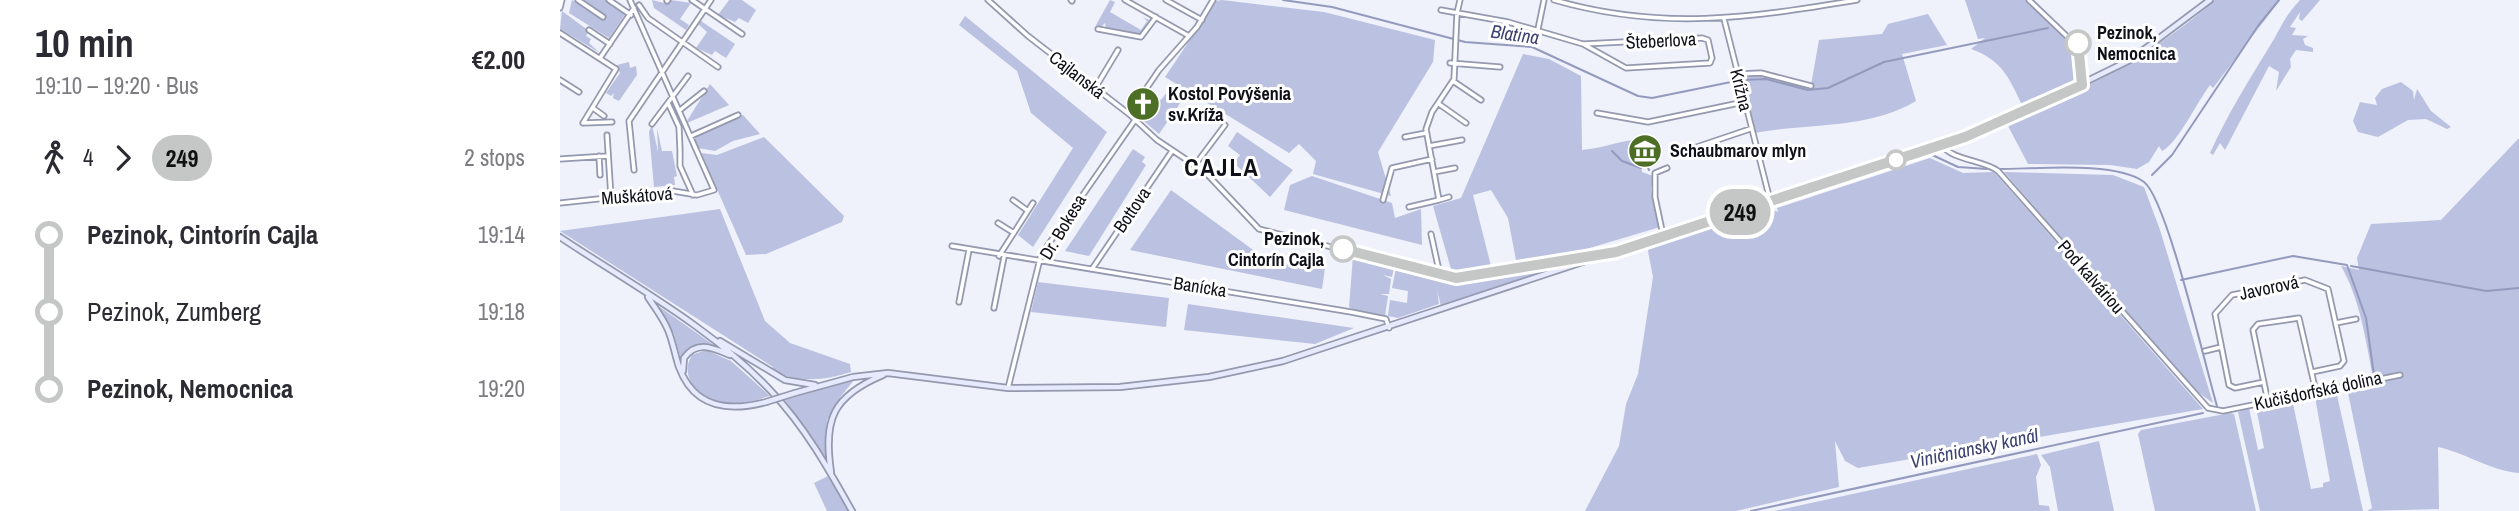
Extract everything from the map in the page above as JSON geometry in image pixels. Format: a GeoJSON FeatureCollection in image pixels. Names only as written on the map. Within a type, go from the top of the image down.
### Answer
{"type":"FeatureCollection","features":[{"type":"Feature","properties":{"kind":"main road"},"geometry":{"type":"LineString","coordinates":[[645,293],[663,318],[685,379],[698,396],[717,406],[737,408],[861,375],[888,373],[1008,387],[1094,389],[1209,377],[1283,361],[1389,328],[1997,125],[2082,85],[2155,44],[2210,0]]}},
{"type":"Feature","properties":{"kind":"main road"},"geometry":{"type":"LineString","coordinates":[[560,237],[710,337],[785,380],[820,386]]}},
{"type":"Feature","properties":{"kind":"main road"},"geometry":{"type":"LineString","coordinates":[[710,337],[771,391],[797,422],[852,511]]}},
{"type":"Feature","properties":{"kind":"main road"},"geometry":{"type":"LineString","coordinates":[[685,379],[684,358],[697,347],[707,346],[735,357]]}},
{"type":"Feature","properties":{"kind":"main road"},"geometry":{"type":"LineString","coordinates":[[832,476],[827,441],[835,410],[855,388],[888,373]]}},
{"type":"Feature","properties":{"kind":"street"},"geometry":{"type":"LineString","coordinates":[[560,8],[562,0]]}},
{"type":"Feature","properties":{"kind":"street"},"geometry":{"type":"LineString","coordinates":[[578,0],[603,17]]}},
{"type":"Feature","properties":{"kind":"street"},"geometry":{"type":"LineString","coordinates":[[609,0],[631,15]]}},
{"type":"Feature","properties":{"kind":"street"},"geometry":{"type":"LineString","coordinates":[[692,0],[742,34]]}},
{"type":"Feature","properties":{"kind":"street"},"geometry":{"type":"LineString","coordinates":[[634,170],[629,121],[711,0]]}},
{"type":"Feature","properties":{"kind":"street","name":"Cajlanská"},"geometry":{"type":"LineString","coordinates":[[988,0],[1028,36],[1172,151],[1195,165],[1259,229],[1456,278],[1578,256],[1616,252]]}},
{"type":"Feature","properties":{"kind":"street"},"geometry":{"type":"LineString","coordinates":[[1125,0],[1189,36]]}},
{"type":"Feature","properties":{"kind":"street"},"geometry":{"type":"LineString","coordinates":[[1166,0],[1202,20]]}},
{"type":"Feature","properties":{"kind":"street"},"geometry":{"type":"LineString","coordinates":[[1129,114],[1163,65],[1202,20],[1213,0]]}},
{"type":"Feature","properties":{"kind":"street"},"geometry":{"type":"LineString","coordinates":[[1439,200],[1426,133],[1427,122],[1453,81],[1460,0]]}},
{"type":"Feature","properties":{"kind":"street"},"geometry":{"type":"LineString","coordinates":[[1538,29],[1544,0]]}},
{"type":"Feature","properties":{"kind":"street"},"geometry":{"type":"LineString","coordinates":[[1554,0],[1642,19],[1724,19],[1857,0]]}},
{"type":"Feature","properties":{"kind":"street"},"geometry":{"type":"LineString","coordinates":[[2029,0],[2076,45],[2082,85]]}},
{"type":"Feature","properties":{"kind":"street"},"geometry":{"type":"LineString","coordinates":[[632,1],[691,136],[738,115]]}},
{"type":"Feature","properties":{"kind":"street"},"geometry":{"type":"LineString","coordinates":[[639,5],[648,18],[719,67]]}},
{"type":"Feature","properties":{"kind":"street"},"geometry":{"type":"LineString","coordinates":[[600,58],[634,8]]}},
{"type":"Feature","properties":{"kind":"street","name":"Šteberlova"},"geometry":{"type":"LineString","coordinates":[[1441,10],[1538,29],[1583,44],[1626,68],[1688,66],[1712,61],[1706,38],[1583,44]]}},
{"type":"Feature","properties":{"kind":"street"},"geometry":{"type":"LineString","coordinates":[[1098,29],[1141,37],[1156,17]]}},
{"type":"Feature","properties":{"kind":"street","name":"Krížna"},"geometry":{"type":"LineString","coordinates":[[1724,19],[1770,202]]}},
{"type":"Feature","properties":{"kind":"street"},"geometry":{"type":"LineString","coordinates":[[589,30],[610,44]]}},
{"type":"Feature","properties":{"kind":"street"},"geometry":{"type":"LineString","coordinates":[[560,33],[616,69],[583,123],[612,122]]}},
{"type":"Feature","properties":{"kind":"street"},"geometry":{"type":"LineString","coordinates":[[1596,51],[1600,43]]}},
{"type":"Feature","properties":{"kind":"street"},"geometry":{"type":"LineString","coordinates":[[1097,85],[1118,50]]}},
{"type":"Feature","properties":{"kind":"street"},"geometry":{"type":"LineString","coordinates":[[659,61],[668,62]]}},
{"type":"Feature","properties":{"kind":"street"},"geometry":{"type":"LineString","coordinates":[[1453,64],[1500,67]]}},
{"type":"Feature","properties":{"kind":"street"},"geometry":{"type":"LineString","coordinates":[[1737,75],[1760,73],[1811,86]]}},
{"type":"Feature","properties":{"kind":"street"},"geometry":{"type":"LineString","coordinates":[[652,124],[688,76]]}},
{"type":"Feature","properties":{"kind":"street"},"geometry":{"type":"LineString","coordinates":[[560,79],[579,92]]}},
{"type":"Feature","properties":{"kind":"street"},"geometry":{"type":"LineString","coordinates":[[1453,81],[1482,100]]}},
{"type":"Feature","properties":{"kind":"street"},"geometry":{"type":"LineString","coordinates":[[680,110],[704,91]]}},
{"type":"Feature","properties":{"kind":"street"},"geometry":{"type":"LineString","coordinates":[[1597,113],[1648,122],[1744,102]]}},
{"type":"Feature","properties":{"kind":"street"},"geometry":{"type":"LineString","coordinates":[[668,103],[679,127],[680,166],[693,195]]}},
{"type":"Feature","properties":{"kind":"street"},"geometry":{"type":"LineString","coordinates":[[1438,104],[1466,122]]}},
{"type":"Feature","properties":{"kind":"street"},"geometry":{"type":"LineString","coordinates":[[593,108],[604,116]]}},
{"type":"Feature","properties":{"kind":"street","name":"Dr. Bokesa"},"geometry":{"type":"LineString","coordinates":[[1008,387],[1041,255],[1136,120]]}},
{"type":"Feature","properties":{"kind":"street"},"geometry":{"type":"LineString","coordinates":[[1195,165],[1225,125]]}},
{"type":"Feature","properties":{"kind":"street"},"geometry":{"type":"LineString","coordinates":[[1673,155],[1750,129]]}},
{"type":"Feature","properties":{"kind":"street"},"geometry":{"type":"LineString","coordinates":[[1405,136],[1426,133]]}},
{"type":"Feature","properties":{"kind":"street"},"geometry":{"type":"LineString","coordinates":[[607,135],[611,197]]}},
{"type":"Feature","properties":{"kind":"street","name":"Muškátová"},"geometry":{"type":"LineString","coordinates":[[560,203],[673,191],[693,195],[714,190],[691,136]]}},
{"type":"Feature","properties":{"kind":"street"},"geometry":{"type":"LineString","coordinates":[[1429,146],[1462,140]]}},
{"type":"Feature","properties":{"kind":"street","name":"Pod kalváriou"},"geometry":{"type":"LineString","coordinates":[[1942,145],[1947,151],[1987,164],[1998,171],[2202,403],[2217,411],[2235,409]]}},
{"type":"Feature","properties":{"kind":"street","name":"Bottova"},"geometry":{"type":"LineString","coordinates":[[1092,269],[1172,151]]}},
{"type":"Feature","properties":{"kind":"street"},"geometry":{"type":"LineString","coordinates":[[560,159],[607,155]]}},
{"type":"Feature","properties":{"kind":"street"},"geometry":{"type":"LineString","coordinates":[[599,156],[600,175]]}},
{"type":"Feature","properties":{"kind":"street"},"geometry":{"type":"LineString","coordinates":[[1383,200],[1392,168],[1432,159]]}},
{"type":"Feature","properties":{"kind":"street"},"geometry":{"type":"LineString","coordinates":[[1434,172],[1455,168]]}},
{"type":"Feature","properties":{"kind":"street"},"geometry":{"type":"LineString","coordinates":[[1663,237],[1655,197],[1656,173],[1667,168]]}},
{"type":"Feature","properties":{"kind":"street"},"geometry":{"type":"LineString","coordinates":[[1409,207],[1449,197]]}},
{"type":"Feature","properties":{"kind":"street"},"geometry":{"type":"LineString","coordinates":[[1013,200],[1028,211]]}},
{"type":"Feature","properties":{"kind":"street"},"geometry":{"type":"LineString","coordinates":[[994,308],[1002,256],[1033,203]]}},
{"type":"Feature","properties":{"kind":"street"},"geometry":{"type":"LineString","coordinates":[[998,222],[1014,233]]}},
{"type":"Feature","properties":{"kind":"street"},"geometry":{"type":"LineString","coordinates":[[1431,234],[1440,275]]}},
{"type":"Feature","properties":{"kind":"street","name":"Banícka"},"geometry":{"type":"LineString","coordinates":[[953,246],[1386,319],[1389,328]]}},
{"type":"Feature","properties":{"kind":"street"},"geometry":{"type":"LineString","coordinates":[[959,302],[969,250]]}},
{"type":"Feature","properties":{"kind":"street"},"geometry":{"type":"LineString","coordinates":[[1578,256],[1580,264]]}},
{"type":"Feature","properties":{"kind":"street","name":"Javorová"},"geometry":{"type":"LineString","coordinates":[[2263,382],[2232,387],[2221,347],[2216,310],[2230,296],[2305,280],[2326,287],[2343,363],[2312,372]]}},
{"type":"Feature","properties":{"kind":"street"},"geometry":{"type":"LineString","coordinates":[[2268,402],[2253,330],[2258,324],[2299,318],[2316,391]]}},
{"type":"Feature","properties":{"kind":"street"},"geometry":{"type":"LineString","coordinates":[[2336,323],[2356,319]]}},
{"type":"Feature","properties":{"kind":"street"},"geometry":{"type":"LineString","coordinates":[[2205,351],[2221,347]]}},
{"type":"Feature","properties":{"kind":"street","name":"Kučišdorfská dolina"},"geometry":{"type":"LineString","coordinates":[[2235,409],[2400,375]]}},
{"type":"Feature","properties":{"kind":"shaded area"},"geometry":{"type":"Polygon","coordinates":[[[572,0],[603,18],[580,0],[607,0],[626,13],[609,38],[569,13],[572,0]]]}},
{"type":"Feature","properties":{"kind":"shaded area"},"geometry":{"type":"Polygon","coordinates":[[[652,0],[668,4],[671,0],[691,3],[680,19],[689,25],[686,30],[654,8],[652,0]]]}},
{"type":"Feature","properties":{"kind":"shaded area"},"geometry":{"type":"Polygon","coordinates":[[[729,0],[742,0],[756,10],[748,23],[739,18],[735,22],[718,15],[729,0]]]}},
{"type":"Feature","properties":{"kind":"shaded area"},"geometry":{"type":"Polygon","coordinates":[[[1110,0],[1115,2],[1110,12],[1141,30],[1147,21],[1143,17],[1149,20],[1151,17],[1151,23],[1148,21],[1143,30],[1147,31],[1141,36],[1106,28],[1105,23],[1101,27],[1096,25],[1110,0]]]}},
{"type":"Feature","properties":{"kind":"shaded area"},"geometry":{"type":"Polygon","coordinates":[[[1965,0],[2025,0],[2073,46],[2077,85],[2024,109],[2010,80],[1998,65],[1971,49],[1985,38],[1978,39],[1965,0]]]}},
{"type":"Feature","properties":{"kind":"shaded area"},"geometry":{"type":"Polygon","coordinates":[[[2215,0],[2280,0],[2213,88],[2210,85],[2168,147],[2162,151],[2159,146],[2149,162],[2137,169],[2110,165],[2028,164],[2007,124],[2116,70],[2167,38],[2215,0]]]}},
{"type":"Feature","properties":{"kind":"shaded area"},"geometry":{"type":"Polygon","coordinates":[[[2300,0],[2320,0],[2302,21],[2299,19],[2300,12],[2290,27],[2296,28],[2292,35],[2308,36],[2303,39],[2305,45],[2313,48],[2313,52],[2296,50],[2290,59],[2291,67],[2276,91],[2279,72],[2269,66],[2225,150],[2220,143],[2213,155],[2210,153],[2232,109],[2285,19],[2300,0]]]}},
{"type":"Feature","properties":{"kind":"shaded area"},"geometry":{"type":"Polygon","coordinates":[[[1216,1],[1324,12],[1435,40],[1433,62],[1378,152],[1391,196],[1313,174],[1316,161],[1299,144],[1289,153],[1165,77],[1216,1]]]}},
{"type":"Feature","properties":{"kind":"shaded area"},"geometry":{"type":"Polygon","coordinates":[[[562,11],[589,31],[586,36],[591,39],[589,43],[600,53],[560,29],[562,11]]]}},
{"type":"Feature","properties":{"kind":"shaded area"},"geometry":{"type":"Polygon","coordinates":[[[1928,14],[1947,45],[1902,54],[1916,101],[1897,111],[1856,121],[1750,134],[1737,75],[1761,73],[1811,85],[1819,40],[1882,34],[1888,24],[1928,14]]]}},
{"type":"Feature","properties":{"kind":"shaded area"},"geometry":{"type":"Polygon","coordinates":[[[965,16],[1107,132],[1033,247],[1018,235],[1073,148],[1031,113],[1017,71],[959,25],[965,16]]]}},
{"type":"Feature","properties":{"kind":"shaded area"},"geometry":{"type":"Polygon","coordinates":[[[701,21],[735,44],[726,58],[715,51],[712,55],[696,48],[707,32],[698,24],[701,21]]]}},
{"type":"Feature","properties":{"kind":"shaded area"},"geometry":{"type":"Polygon","coordinates":[[[1523,54],[1549,59],[1581,76],[1582,150],[1641,139],[1642,150],[1638,151],[1642,172],[1653,176],[1651,190],[1660,227],[1573,253],[1516,260],[1508,218],[1491,190],[1473,195],[1491,266],[1453,276],[1433,206],[1461,198],[1523,54]]]}},
{"type":"Feature","properties":{"kind":"shaded area"},"geometry":{"type":"Polygon","coordinates":[[[629,62],[630,68],[636,66],[637,75],[619,101],[613,98],[614,93],[611,96],[606,93],[620,73],[617,65],[629,62]]]}},
{"type":"Feature","properties":{"kind":"shaded area"},"geometry":{"type":"Polygon","coordinates":[[[2401,82],[2413,91],[2414,100],[2417,89],[2431,111],[2451,127],[2447,129],[2426,119],[2408,120],[2378,137],[2358,132],[2353,121],[2360,102],[2377,105],[2375,98],[2382,89],[2401,82]]]}},
{"type":"Feature","properties":{"kind":"shaded area"},"geometry":{"type":"Polygon","coordinates":[[[710,84],[729,105],[687,123],[687,121],[710,84]]]}},
{"type":"Feature","properties":{"kind":"shaded area"},"geometry":{"type":"Polygon","coordinates":[[[1148,91],[1161,100],[1167,92],[1183,99],[1159,134],[1133,112],[1148,91]]]}},
{"type":"Feature","properties":{"kind":"shaded area"},"geometry":{"type":"Polygon","coordinates":[[[743,115],[760,134],[733,141],[715,151],[698,148],[694,137],[743,115]]]}},
{"type":"Feature","properties":{"kind":"shaded area"},"geometry":{"type":"Polygon","coordinates":[[[652,125],[658,152],[657,128],[662,151],[672,151],[677,176],[674,177],[675,185],[654,187],[649,132],[652,125]]]}},
{"type":"Feature","properties":{"kind":"shaded area"},"geometry":{"type":"Polygon","coordinates":[[[1237,132],[1293,170],[1270,197],[1234,163],[1240,155],[1228,146],[1237,132]]]}},
{"type":"Feature","properties":{"kind":"shaded area"},"geometry":{"type":"Polygon","coordinates":[[[764,137],[844,216],[842,222],[766,254],[746,255],[701,153],[717,155],[764,137]]]}},
{"type":"Feature","properties":{"kind":"shaded area"},"geometry":{"type":"Polygon","coordinates":[[[2519,138],[2519,473],[2498,469],[2438,447],[2439,509],[2367,511],[2372,508],[2347,388],[2374,382],[2358,308],[2341,266],[2359,270],[2357,258],[2371,224],[2441,220],[2519,138]]]}},
{"type":"Feature","properties":{"kind":"shaded area"},"geometry":{"type":"Polygon","coordinates":[[[1133,149],[1145,157],[1142,162],[1146,165],[1089,256],[1065,251],[1133,149]]]}},
{"type":"Feature","properties":{"kind":"shaded area"},"geometry":{"type":"Polygon","coordinates":[[[1930,158],[1963,173],[1994,172],[2203,409],[1858,468],[1845,461],[1835,441],[1839,487],[1736,511],[1585,511],[1619,446],[1626,404],[1638,374],[1653,277],[1647,246],[1766,207],[1778,212],[1777,208],[1930,158]]]}},
{"type":"Feature","properties":{"kind":"shaded area"},"geometry":{"type":"Polygon","coordinates":[[[2004,172],[2113,175],[2144,187],[2160,230],[2213,403],[2195,390],[2004,172]]]}},
{"type":"Feature","properties":{"kind":"shaded area"},"geometry":{"type":"Polygon","coordinates":[[[1312,176],[1392,203],[1395,218],[1421,209],[1422,245],[1284,210],[1290,185],[1312,176]]]}},
{"type":"Feature","properties":{"kind":"shaded area"},"geometry":{"type":"Polygon","coordinates":[[[1171,190],[1260,255],[1325,268],[1322,289],[1130,250],[1171,190]]]}},
{"type":"Feature","properties":{"kind":"shaded area"},"geometry":{"type":"Polygon","coordinates":[[[720,209],[765,321],[790,343],[850,364],[851,372],[801,379],[771,370],[773,367],[560,231],[720,209]]]}},
{"type":"Feature","properties":{"kind":"shaded area"},"geometry":{"type":"Polygon","coordinates":[[[1353,256],[1394,267],[1392,277],[1383,275],[1391,279],[1389,294],[1380,294],[1388,296],[1385,316],[1355,311],[1349,307],[1353,256]]]}},
{"type":"Feature","properties":{"kind":"shaded area"},"geometry":{"type":"Polygon","coordinates":[[[1567,260],[1572,265],[1441,306],[1437,290],[1439,304],[1398,318],[1388,316],[1390,300],[1407,303],[1408,291],[1392,288],[1396,268],[1436,280],[1456,280],[1567,260]]]}},
{"type":"Feature","properties":{"kind":"shaded area"},"geometry":{"type":"Polygon","coordinates":[[[1038,282],[1169,298],[1166,327],[1031,312],[1038,282]]]}},
{"type":"Feature","properties":{"kind":"shaded area"},"geometry":{"type":"Polygon","coordinates":[[[1188,304],[1354,328],[1315,344],[1184,330],[1188,304]]]}},
{"type":"Feature","properties":{"kind":"shaded area"},"geometry":{"type":"Polygon","coordinates":[[[657,305],[718,348],[696,345],[687,350],[681,360],[674,334],[657,305]]]}},
{"type":"Feature","properties":{"kind":"shaded area"},"geometry":{"type":"Polygon","coordinates":[[[706,350],[731,361],[770,396],[732,404],[717,403],[701,394],[690,380],[688,364],[692,355],[706,350]]]}},
{"type":"Feature","properties":{"kind":"shaded area"},"geometry":{"type":"Polygon","coordinates":[[[855,379],[827,420],[826,460],[785,400],[855,379]]]}},
{"type":"Feature","properties":{"kind":"shaded area"},"geometry":{"type":"Polygon","coordinates":[[[2336,391],[2363,511],[2260,511],[2238,412],[2249,408],[2258,450],[2264,448],[2256,407],[2292,399],[2311,489],[2323,487],[2323,483],[2330,481],[2315,397],[2336,391]]]}},
{"type":"Feature","properties":{"kind":"shaded area"},"geometry":{"type":"Polygon","coordinates":[[[2234,414],[2256,511],[2155,511],[2138,434],[2141,430],[2234,414]]]}},
{"type":"Feature","properties":{"kind":"shaded area"},"geometry":{"type":"Polygon","coordinates":[[[2099,441],[2114,511],[2058,511],[2050,467],[2041,455],[2099,441]]]}},
{"type":"Feature","properties":{"kind":"shaded area"},"geometry":{"type":"Polygon","coordinates":[[[2037,454],[2041,465],[2036,477],[2039,505],[2049,506],[2050,511],[1774,511],[2037,454]]]}},
{"type":"Feature","properties":{"kind":"shaded area"},"geometry":{"type":"Polygon","coordinates":[[[828,476],[848,511],[827,511],[814,483],[828,476]]]}},
{"type":"Feature","properties":{"kind":"waterway","name":"Blatina"},"geometry":{"type":"LineString","coordinates":[[1283,0],[1332,7],[1465,42],[1532,47],[1638,96],[1652,98],[1736,81]]}},
{"type":"Feature","properties":{"kind":"waterway"},"geometry":{"type":"LineString","coordinates":[[2152,175],[2172,155],[2258,26],[2279,0]]}},
{"type":"Feature","properties":{"kind":"waterway","name":"Blatina"},"geometry":{"type":"LineString","coordinates":[[1742,80],[1766,79],[1808,90],[1828,88],[1884,62],[2048,28]]}},
{"type":"Feature","properties":{"kind":"waterway"},"geometry":{"type":"LineString","coordinates":[[1612,151],[1622,161],[1641,168]]}},
{"type":"Feature","properties":{"kind":"waterway"},"geometry":{"type":"LineString","coordinates":[[1928,153],[1958,167],[1987,169]]}},
{"type":"Feature","properties":{"kind":"waterway"},"geometry":{"type":"LineString","coordinates":[[1644,159],[1649,170]]}},
{"type":"Feature","properties":{"kind":"waterway"},"geometry":{"type":"LineString","coordinates":[[2000,169],[2096,169],[2131,175],[2144,182],[2164,219],[2217,406]]}},
{"type":"Feature","properties":{"kind":"waterway"},"geometry":{"type":"LineString","coordinates":[[2181,280],[2293,256],[2347,265],[2366,318],[2374,375]]}},
{"type":"Feature","properties":{"kind":"waterway"},"geometry":{"type":"LineString","coordinates":[[2351,266],[2486,291],[2519,288]]}},
{"type":"Feature","properties":{"kind":"waterway","name":"Viničniansky kanál"},"geometry":{"type":"LineString","coordinates":[[1751,511],[2203,413]]}},
{"type":"Feature","properties":{"kind":"bus line","name":"249"},"geometry":{"type":"LineString","coordinates":[[1343,249],[1456,278],[1578,256],[1616,252],[1965,137],[2028,111],[2082,85],[2076,45],[2078,43]]}},
{"type":"Feature","properties":{"kind":"place","name":"Pezinok, Nemocnica"},"geometry":{"type":"Point","coordinates":[2078,43]}},
{"type":"Feature","properties":{"kind":"place","name":"Kostol Povýšenia sv.Kríža"},"geometry":{"type":"Point","coordinates":[1143,104]}},
{"type":"Feature","properties":{"kind":"place","name":"Schaubmarov mlyn"},"geometry":{"type":"Point","coordinates":[1645,151]}},
{"type":"Feature","properties":{"kind":"place","name":"Pezinok, Cintorín Cajla"},"geometry":{"type":"Point","coordinates":[1343,249]}},
{"type":"Feature","properties":{"kind":"district","name":"CAJLA"},"geometry":{"type":"Point","coordinates":[1222,168]}}]}
